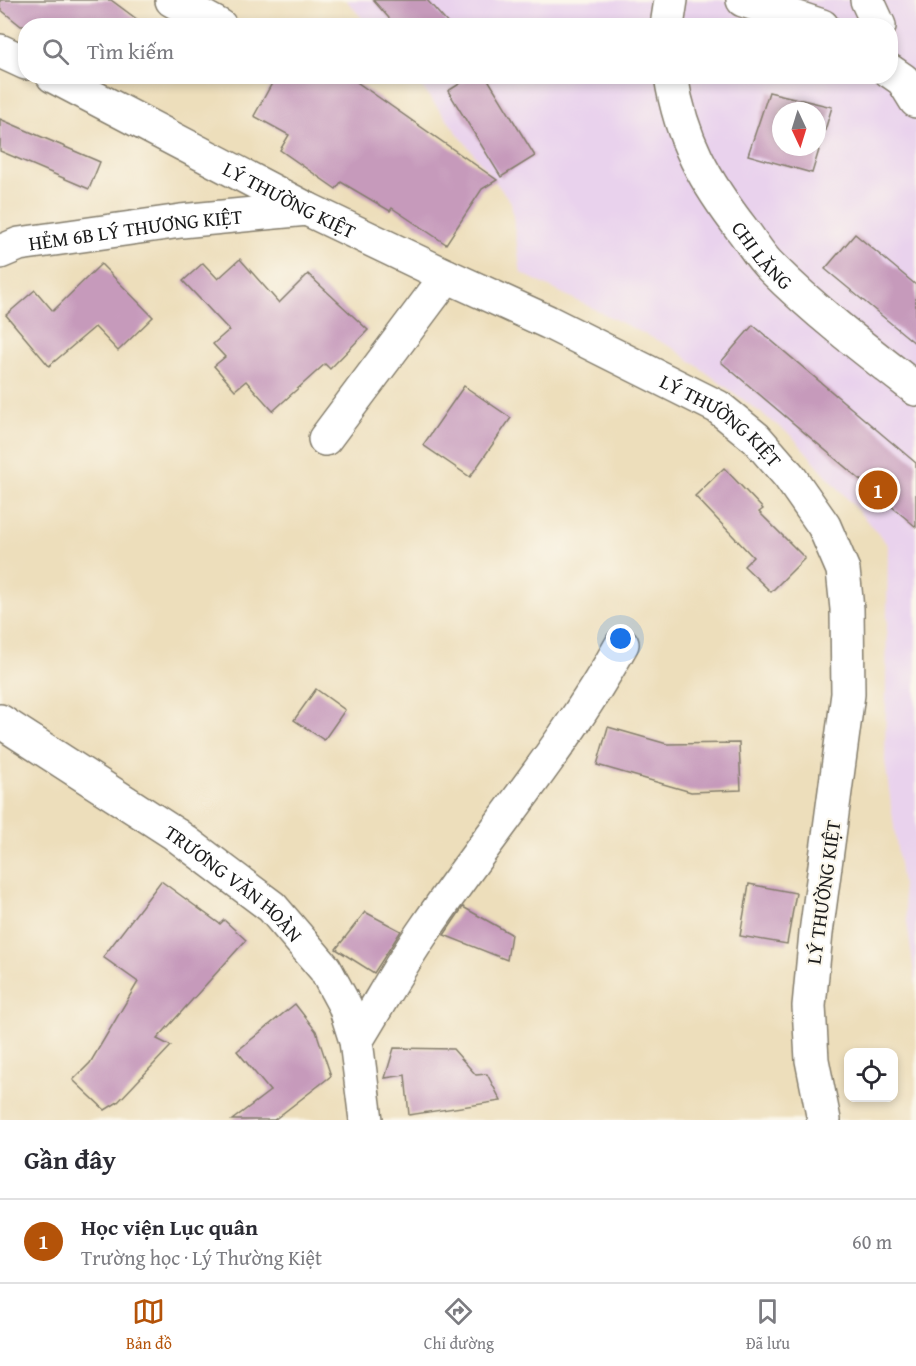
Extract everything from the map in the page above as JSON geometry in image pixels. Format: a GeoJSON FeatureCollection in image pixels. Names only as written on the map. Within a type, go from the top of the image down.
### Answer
{"type":"FeatureCollection","features":[{"type":"Feature","properties":{"kind":"street"},"geometry":{"type":"LineString","coordinates":[[172,0],[205,18]]}},
{"type":"Feature","properties":{"kind":"street"},"geometry":{"type":"LineString","coordinates":[[668,18],[671,0]]}},
{"type":"Feature","properties":{"kind":"street"},"geometry":{"type":"LineString","coordinates":[[743,0],[798,18]]}},
{"type":"Feature","properties":{"kind":"street"},"geometry":{"type":"LineString","coordinates":[[867,0],[875,18]]}},
{"type":"Feature","properties":{"kind":"street"},"geometry":{"type":"LineString","coordinates":[[0,51],[18,59]]}},
{"type":"Feature","properties":{"kind":"street","name":"LÝ THƯỜNG KIỆT"},"geometry":{"type":"LineString","coordinates":[[68,84],[308,209],[548,322],[718,407],[756,438],[789,476],[824,526],[843,570],[847,609],[848,694],[808,1006],[815,1118]]}},
{"type":"Feature","properties":{"kind":"street","name":"CHI LĂNG"},"geometry":{"type":"LineString","coordinates":[[673,84],[685,136],[700,168],[730,214],[771,267],[856,342],[916,389]]}},
{"type":"Feature","properties":{"kind":"street","name":"HẺM 6B LÝ THƯƠNG KIỆT"},"geometry":{"type":"LineString","coordinates":[[0,252],[19,244],[182,221],[308,209]]}},
{"type":"Feature","properties":{"kind":"street"},"geometry":{"type":"LineString","coordinates":[[325,439],[447,276]]}},
{"type":"Feature","properties":{"kind":"street"},"geometry":{"type":"LineString","coordinates":[[356,1041],[424,929],[538,773],[609,668],[622,644]]}},
{"type":"Feature","properties":{"kind":"street","name":"TRƯƠNG VĂN HOÀN"},"geometry":{"type":"LineString","coordinates":[[0,721],[175,834],[272,907],[325,969],[345,1006],[356,1041],[366,1120]]}},
{"type":"Feature","properties":{"kind":"shaded area"},"geometry":{"type":"Polygon","coordinates":[[[346,0],[916,0],[916,987],[885,761],[888,545],[792,436],[673,348],[521,273],[511,202],[419,84],[898,84],[898,18],[362,18],[346,0]]]}},
{"type":"Feature","properties":{"kind":"building"},"geometry":{"type":"Polygon","coordinates":[[[0,0],[111,0],[135,18],[18,18],[18,24],[0,9],[0,0]]]}},
{"type":"Feature","properties":{"kind":"building"},"geometry":{"type":"Polygon","coordinates":[[[373,0],[427,0],[443,18],[389,18],[373,0]]]}},
{"type":"Feature","properties":{"kind":"building"},"geometry":{"type":"Polygon","coordinates":[[[272,84],[359,84],[497,180],[482,189],[446,244],[392,208],[390,211],[341,182],[336,189],[280,150],[289,135],[254,116],[272,84]]]}},
{"type":"Feature","properties":{"kind":"building"},"geometry":{"type":"Polygon","coordinates":[[[459,84],[491,84],[535,156],[501,177],[448,91],[459,84]]]}},
{"type":"Feature","properties":{"kind":"building"},"geometry":{"type":"Polygon","coordinates":[[[769,92],[811,102],[772,102],[772,156],[817,156],[812,173],[748,155],[769,92]]]}},
{"type":"Feature","properties":{"kind":"building"},"geometry":{"type":"Polygon","coordinates":[[[826,106],[832,107],[826,127],[826,106]]]}},
{"type":"Feature","properties":{"kind":"building"},"geometry":{"type":"Polygon","coordinates":[[[0,119],[100,162],[89,189],[0,151],[0,119]]]}},
{"type":"Feature","properties":{"kind":"building"},"geometry":{"type":"Polygon","coordinates":[[[855,234],[916,285],[916,344],[825,269],[855,234]]]}},
{"type":"Feature","properties":{"kind":"building"},"geometry":{"type":"Polygon","coordinates":[[[240,259],[279,303],[308,274],[368,330],[330,369],[325,364],[273,411],[246,381],[235,390],[214,366],[225,357],[213,344],[229,330],[183,281],[203,263],[218,279],[240,259]]]}},
{"type":"Feature","properties":{"kind":"building"},"geometry":{"type":"Polygon","coordinates":[[[101,264],[153,317],[118,351],[95,327],[49,366],[6,315],[35,290],[53,311],[101,264]]]}},
{"type":"Feature","properties":{"kind":"building"},"geometry":{"type":"Polygon","coordinates":[[[753,325],[916,463],[916,527],[721,362],[753,325]]]}},
{"type":"Feature","properties":{"kind":"building"},"geometry":{"type":"Polygon","coordinates":[[[464,386],[511,418],[470,477],[423,445],[464,386]]]}},
{"type":"Feature","properties":{"kind":"building"},"geometry":{"type":"Polygon","coordinates":[[[724,468],[763,509],[759,512],[805,558],[771,592],[744,566],[753,557],[695,496],[724,468]]]}},
{"type":"Feature","properties":{"kind":"building"},"geometry":{"type":"Polygon","coordinates":[[[316,689],[345,710],[324,740],[294,720],[316,689]]]}},
{"type":"Feature","properties":{"kind":"building"},"geometry":{"type":"Polygon","coordinates":[[[608,727],[667,744],[739,743],[741,790],[691,792],[597,765],[608,727]]]}},
{"type":"Feature","properties":{"kind":"building"},"geometry":{"type":"Polygon","coordinates":[[[161,881],[220,924],[224,920],[246,940],[157,1039],[171,1046],[118,1102],[105,1110],[73,1080],[90,1063],[138,982],[103,957],[161,881]]]}},
{"type":"Feature","properties":{"kind":"building"},"geometry":{"type":"Polygon","coordinates":[[[749,884],[796,893],[787,944],[740,936],[749,884]]]}},
{"type":"Feature","properties":{"kind":"building"},"geometry":{"type":"Polygon","coordinates":[[[463,907],[511,934],[507,960],[444,935],[463,907]]]}},
{"type":"Feature","properties":{"kind":"building"},"geometry":{"type":"Polygon","coordinates":[[[365,912],[401,931],[374,973],[336,949],[365,912]]]}},
{"type":"Feature","properties":{"kind":"building"},"geometry":{"type":"Polygon","coordinates":[[[295,1004],[316,1031],[331,1076],[274,1120],[232,1120],[270,1091],[237,1051],[295,1004]]]}},
{"type":"Feature","properties":{"kind":"building"},"geometry":{"type":"Polygon","coordinates":[[[394,1048],[453,1049],[476,1075],[487,1074],[501,1101],[409,1115],[405,1075],[385,1078],[394,1048]]]}},
{"type":"Feature","properties":{"kind":"place","name":"Học viện Lục quân"},"geometry":{"type":"Point","coordinates":[878,490]}}]}
